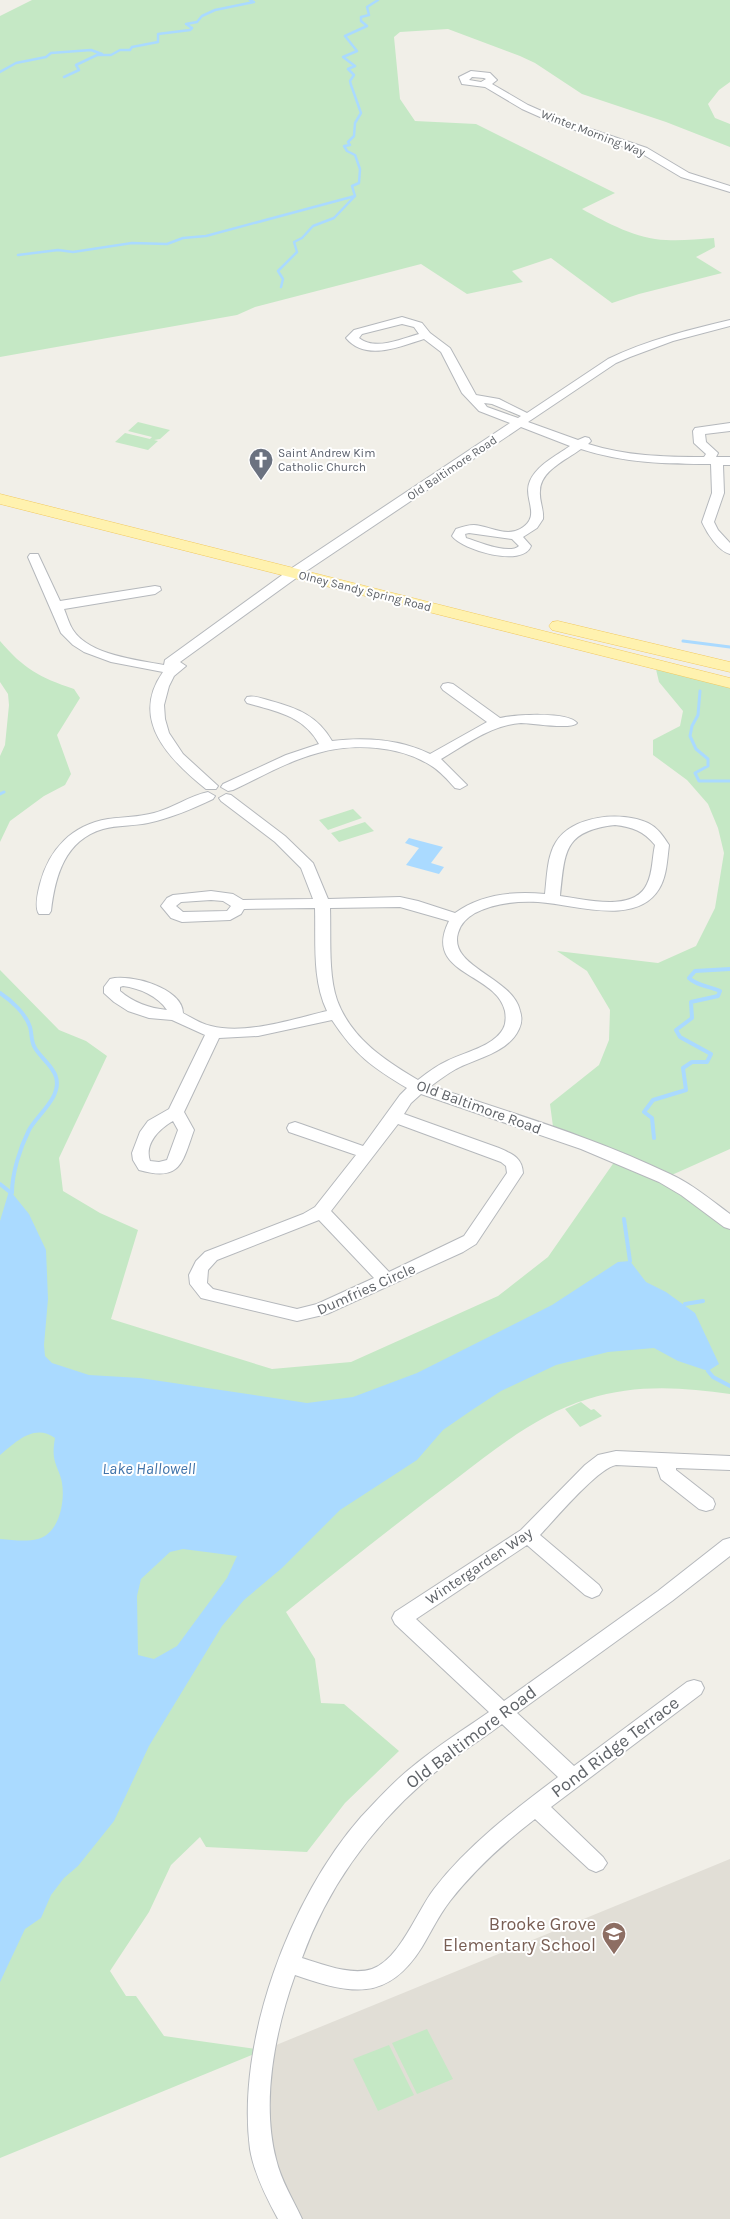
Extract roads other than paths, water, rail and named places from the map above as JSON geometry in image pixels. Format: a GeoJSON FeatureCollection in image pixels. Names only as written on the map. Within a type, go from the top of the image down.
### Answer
{"type":"FeatureCollection","features":[{"type":"Feature","properties":{"kind":"main road","name":"Olney Sandy Spring Road"},"geometry":{"type":"LineString","coordinates":[[0,488],[156,525],[300,569],[730,683]]}},
{"type":"Feature","properties":{"kind":"main road","name":"Olney Sandy Spring Road"},"geometry":{"type":"LineString","coordinates":[[0,499],[730,667]]}},
{"type":"Feature","properties":{"kind":"street","name":"Winter Morning Way"},"geometry":{"type":"LineString","coordinates":[[486,84],[526,107],[643,150],[685,175],[730,189]]}},
{"type":"Feature","properties":{"kind":"street"},"geometry":{"type":"LineString","coordinates":[[426,335],[372,348],[361,345],[352,338],[358,332],[402,320],[418,325],[426,335],[446,350],[468,393],[483,409],[589,437],[626,450],[683,461]]}},
{"type":"Feature","properties":{"kind":"street","name":"Old Baltimore Road"},"geometry":{"type":"LineString","coordinates":[[209,791],[168,745],[157,713],[158,697],[164,681],[171,670],[182,664],[191,648],[300,569],[612,361],[634,350],[730,323]]}},
{"type":"Feature","properties":{"kind":"street"},"geometry":{"type":"LineString","coordinates":[[524,419],[579,445],[617,455],[683,461],[730,461]]}},
{"type":"Feature","properties":{"kind":"street"},"geometry":{"type":"LineString","coordinates":[[730,427],[699,432],[700,443],[712,453],[718,493],[708,522],[712,531],[730,550]]}},
{"type":"Feature","properties":{"kind":"street"},"geometry":{"type":"LineString","coordinates":[[515,535],[523,533],[538,517],[539,511],[533,498],[532,488],[536,478],[541,472],[589,437]]}},
{"type":"Feature","properties":{"kind":"street"},"geometry":{"type":"LineString","coordinates":[[34,557],[68,633],[75,642],[103,656],[171,670]]}},
{"type":"Feature","properties":{"kind":"street"},"geometry":{"type":"LineString","coordinates":[[56,606],[155,590]]}},
{"type":"Feature","properties":{"kind":"street"},"geometry":{"type":"LineString","coordinates":[[448,687],[497,723]]}},
{"type":"Feature","properties":{"kind":"street"},"geometry":{"type":"LineString","coordinates":[[252,700],[295,712],[312,721],[321,731],[328,747]]}},
{"type":"Feature","properties":{"kind":"street"},"geometry":{"type":"LineString","coordinates":[[431,759],[473,734],[497,723],[520,720],[548,720],[570,723]]}},
{"type":"Feature","properties":{"kind":"street"},"geometry":{"type":"LineString","coordinates":[[44,912],[45,895],[57,860],[62,850],[72,839],[96,826],[168,814],[219,785],[227,792],[313,750],[342,744],[380,745],[409,750],[431,759],[460,785]]}},
{"type":"Feature","properties":{"kind":"street","name":"Old Baltimore Road"},"geometry":{"type":"LineString","coordinates":[[227,792],[291,850],[291,862],[304,879],[314,885],[322,903],[325,978],[329,999],[351,1037],[379,1064],[420,1088],[587,1145],[665,1178],[728,1219]]}},
{"type":"Feature","properties":{"kind":"street"},"geometry":{"type":"LineString","coordinates":[[239,905],[400,902],[426,908],[457,919],[472,908],[502,899],[552,899],[578,905],[608,907],[634,902],[643,898],[652,890],[656,880],[662,845],[660,840],[645,827],[622,821],[602,822],[572,835],[560,848],[552,899]]}},
{"type":"Feature","properties":{"kind":"street","name":"Dumfries Circle"},"geometry":{"type":"LineString","coordinates":[[395,1117],[508,1158],[514,1164],[515,1174],[470,1240],[457,1248],[321,1310],[297,1315],[206,1294],[198,1287],[196,1281],[203,1263],[210,1256],[309,1218],[321,1211],[395,1117],[408,1096],[443,1069],[490,1048],[509,1034],[514,1026],[514,1013],[509,1001],[499,989],[456,960],[450,946],[450,937],[457,919]]}},
{"type":"Feature","properties":{"kind":"street"},"geometry":{"type":"LineString","coordinates":[[175,1015],[195,1026],[214,1032],[258,1030],[336,1014]]}},
{"type":"Feature","properties":{"kind":"street"},"geometry":{"type":"LineString","coordinates":[[176,1112],[214,1032]]}},
{"type":"Feature","properties":{"kind":"street"},"geometry":{"type":"LineString","coordinates":[[295,1128],[367,1153]]}},
{"type":"Feature","properties":{"kind":"street"},"geometry":{"type":"LineString","coordinates":[[321,1211],[386,1280]]}},
{"type":"Feature","properties":{"kind":"street","name":"Wintergarden Way"},"geometry":{"type":"LineString","coordinates":[[502,1713],[402,1618],[528,1535],[592,1470],[606,1460],[616,1458],[664,1459],[730,1463]]}},
{"type":"Feature","properties":{"kind":"street"},"geometry":{"type":"LineString","coordinates":[[664,1459],[668,1474],[706,1504]]}},
{"type":"Feature","properties":{"kind":"street"},"geometry":{"type":"LineString","coordinates":[[528,1535],[592,1590]]}},
{"type":"Feature","properties":{"kind":"street","name":"Old Baltimore Road"},"geometry":{"type":"LineString","coordinates":[[290,2219],[277,2195],[262,2150],[259,2100],[265,2041],[288,1963],[333,1873],[354,1842],[384,1806],[419,1773],[665,1596],[730,1545]]}},
{"type":"Feature","properties":{"kind":"street","name":"Pond Ridge Terrace"},"geometry":{"type":"LineString","coordinates":[[288,1963],[338,1977],[361,1980],[379,1977],[395,1966],[441,1897],[502,1833],[694,1688]]}},
{"type":"Feature","properties":{"kind":"street"},"geometry":{"type":"LineString","coordinates":[[502,1713],[573,1778]]}},
{"type":"Feature","properties":{"kind":"street"},"geometry":{"type":"LineString","coordinates":[[536,1806],[596,1863]]}},
{"type":"Feature","properties":{"kind":"water"},"geometry":{"type":"Polygon","coordinates":[[[409,838],[443,847],[431,863],[444,867],[439,874],[406,865],[419,848],[405,843],[409,838]]]}},
{"type":"Feature","properties":{"kind":"water","name":"Lake Hallowell"},"geometry":{"type":"Polygon","coordinates":[[[9,1191],[29,1214],[46,1250],[48,1299],[44,1345],[45,1356],[52,1363],[89,1375],[140,1378],[307,1403],[353,1397],[417,1373],[552,1305],[618,1262],[630,1261],[646,1282],[666,1292],[695,1313],[719,1364],[708,1371],[678,1361],[654,1348],[608,1352],[556,1365],[501,1391],[472,1410],[443,1430],[417,1460],[340,1510],[282,1568],[244,1600],[222,1626],[149,1746],[114,1821],[78,1866],[64,1878],[51,1895],[41,1918],[25,1929],[0,1982],[0,1539],[29,1540],[45,1536],[56,1523],[63,1499],[61,1480],[54,1457],[55,1438],[40,1432],[33,1433],[19,1440],[0,1455],[0,1221],[9,1191]],[[183,1549],[170,1552],[141,1579],[137,1596],[138,1655],[154,1659],[177,1646],[227,1578],[237,1556],[183,1549]]]}},
{"type":"Feature","properties":{"kind":"waterway"},"geometry":{"type":"LineString","coordinates":[[64,77],[79,70],[76,65],[97,55],[111,55],[120,50],[130,50],[132,47],[158,42],[158,34],[190,30],[192,28],[186,24],[197,22],[202,16],[215,10],[254,2],[250,0]]}},
{"type":"Feature","properties":{"kind":"waterway"},"geometry":{"type":"LineString","coordinates":[[355,196],[352,186],[359,183],[360,169],[355,155],[347,151],[344,146],[350,145],[348,142],[354,136],[355,123],[361,113],[350,81],[354,75],[348,69],[355,66],[343,57],[357,51],[345,36],[367,26],[361,21],[361,17],[369,15],[367,7],[378,0]]}},
{"type":"Feature","properties":{"kind":"waterway"},"geometry":{"type":"LineString","coordinates":[[0,72],[16,63],[46,57],[51,53],[91,50],[102,54]]}},
{"type":"Feature","properties":{"kind":"waterway"},"geometry":{"type":"LineString","coordinates":[[18,255],[58,250],[73,252],[132,243],[167,244],[183,238],[206,236],[355,196]]}},
{"type":"Feature","properties":{"kind":"waterway"},"geometry":{"type":"LineString","coordinates":[[281,287],[283,279],[278,271],[297,252],[294,242],[302,238],[313,226],[334,218],[355,196]]}},
{"type":"Feature","properties":{"kind":"waterway"},"geometry":{"type":"LineString","coordinates":[[683,641],[730,647]]}},
{"type":"Feature","properties":{"kind":"waterway"},"geometry":{"type":"LineString","coordinates":[[700,691],[698,715],[692,726],[690,736],[696,749],[708,759],[708,766],[695,773],[699,781],[730,781]]}},
{"type":"Feature","properties":{"kind":"waterway"},"geometry":{"type":"LineString","coordinates":[[0,794],[4,792]]}},
{"type":"Feature","properties":{"kind":"waterway"},"geometry":{"type":"LineString","coordinates":[[654,1138],[652,1118],[644,1112],[653,1100],[686,1090],[683,1068],[692,1062],[707,1062],[711,1054],[680,1037],[676,1030],[692,1018],[691,1002],[718,996],[720,991],[699,984],[689,978],[695,971],[730,969]]}},
{"type":"Feature","properties":{"kind":"waterway"},"geometry":{"type":"LineString","coordinates":[[0,993],[22,1012],[30,1027],[34,1046],[52,1069],[57,1084],[56,1091],[48,1105],[29,1130],[17,1161],[12,1193]]}},
{"type":"Feature","properties":{"kind":"waterway"},"geometry":{"type":"LineString","coordinates":[[0,1184],[10,1192]]}},
{"type":"Feature","properties":{"kind":"waterway"},"geometry":{"type":"LineString","coordinates":[[624,1219],[630,1261]]}},
{"type":"Feature","properties":{"kind":"waterway"},"geometry":{"type":"LineString","coordinates":[[685,1304],[703,1301]]}},
{"type":"Feature","properties":{"kind":"waterway"},"geometry":{"type":"LineString","coordinates":[[708,1371],[713,1377],[730,1386]]}},
{"type":"Feature","properties":{"kind":"place","name":"Saint Andrew Kim Catholic Church"},"geometry":{"type":"Point","coordinates":[261,481]}},
{"type":"Feature","properties":{"kind":"place","name":"Brooke Grove Elementary School"},"geometry":{"type":"Point","coordinates":[614,1955]}}]}
